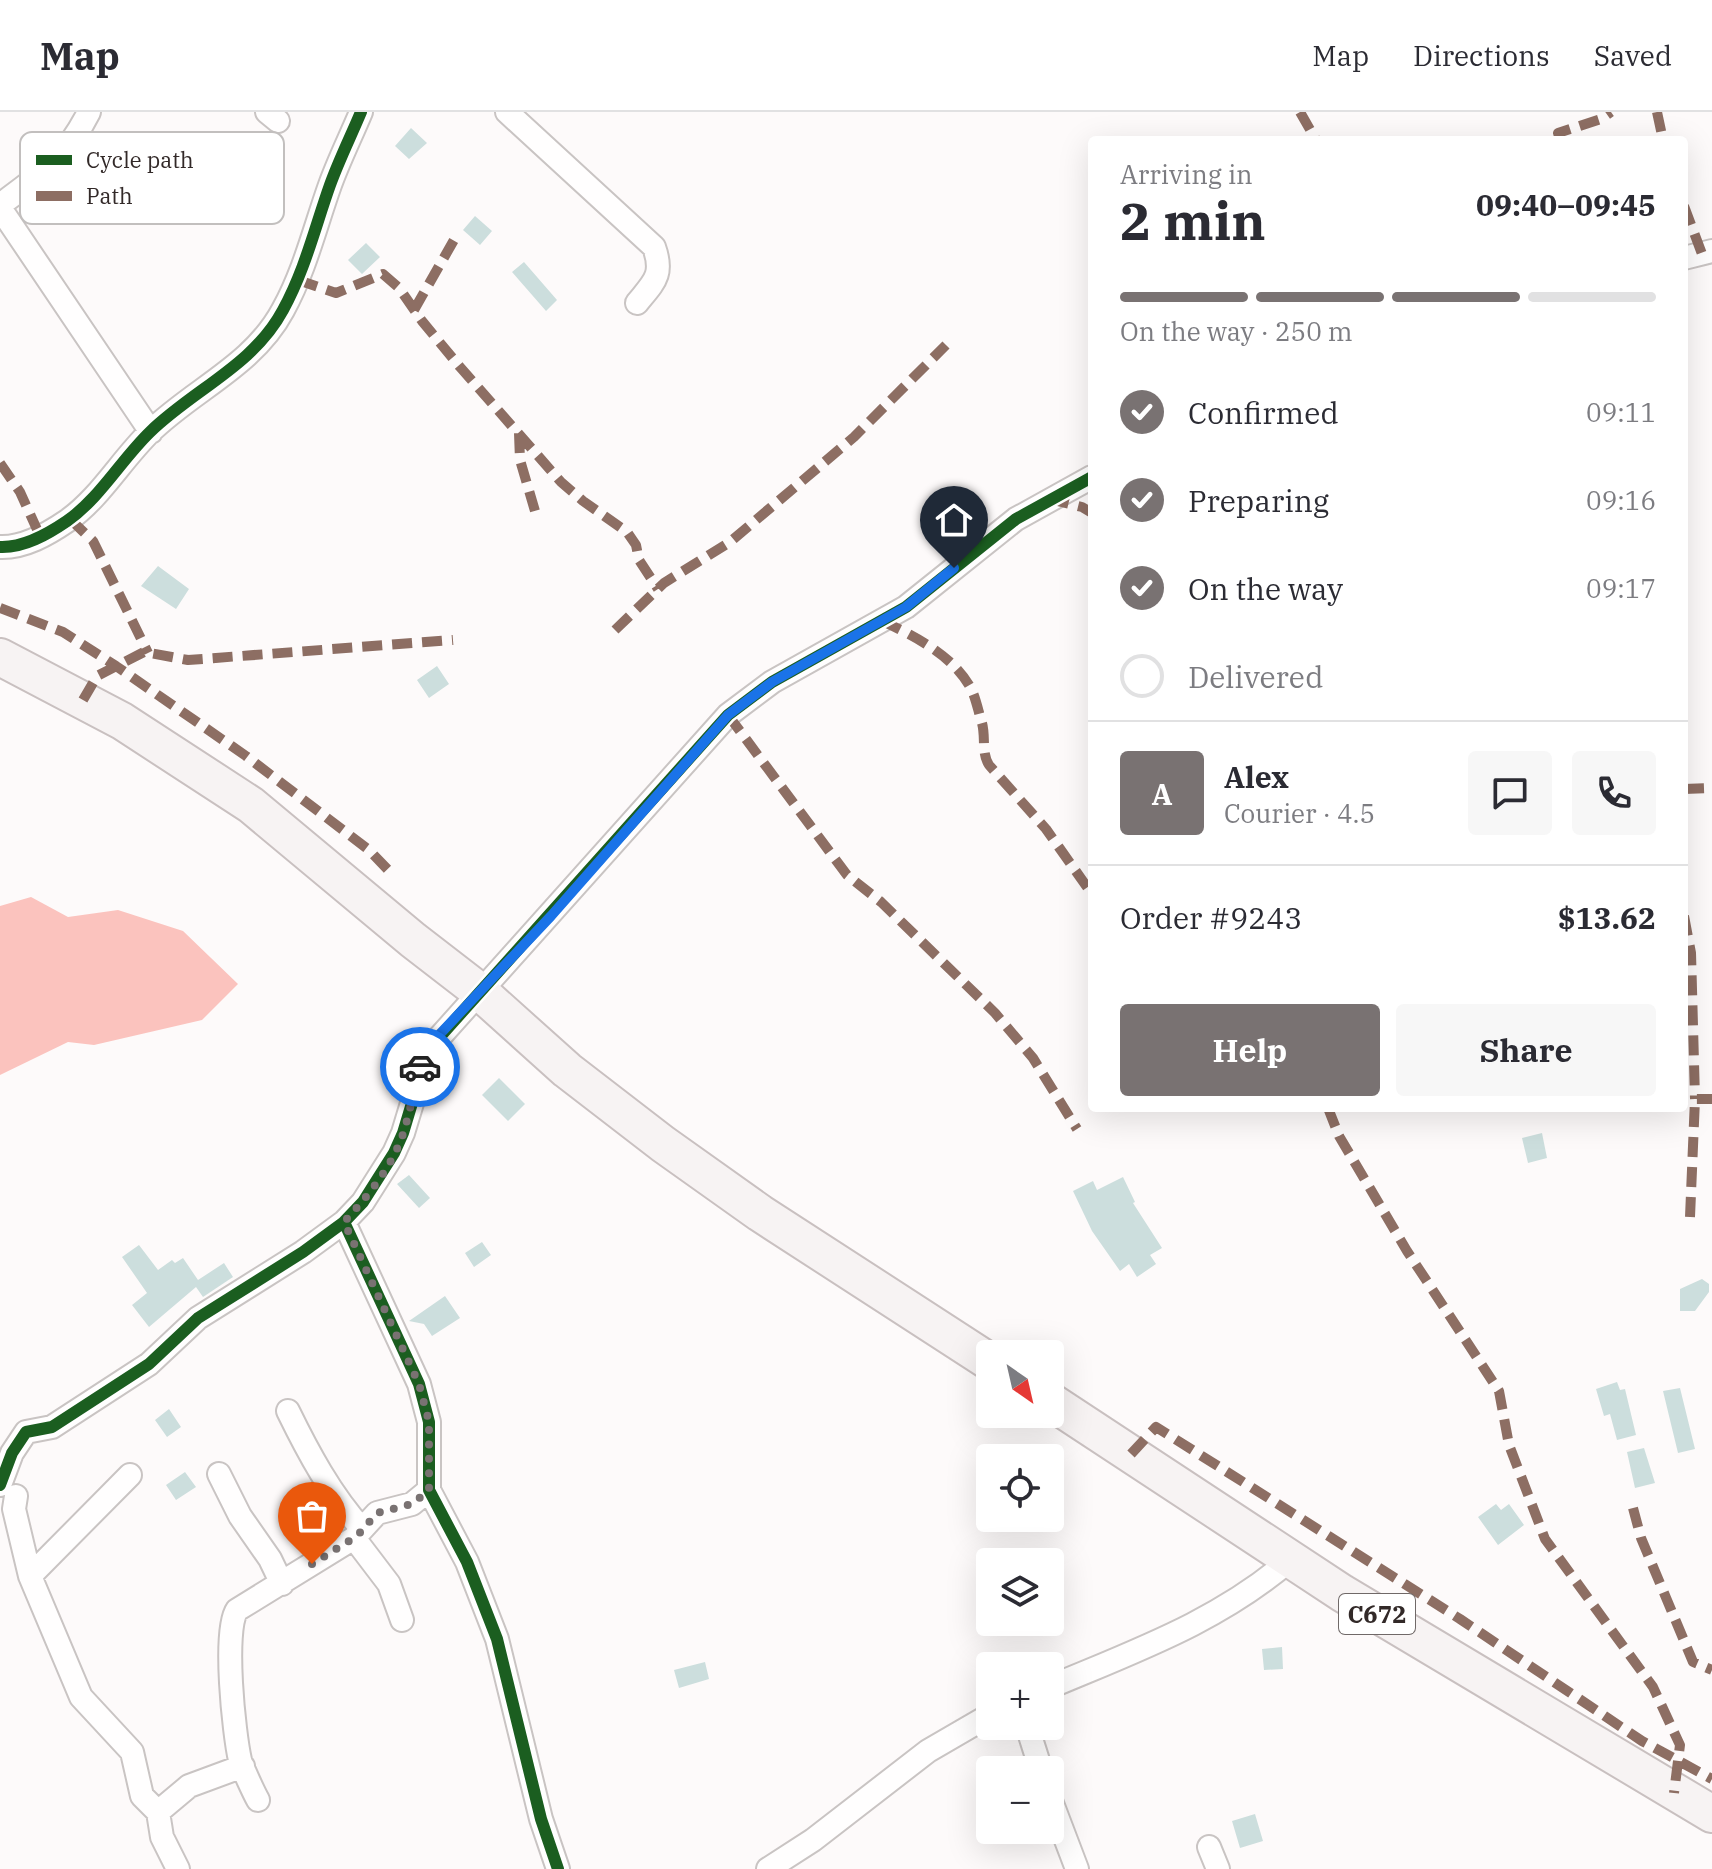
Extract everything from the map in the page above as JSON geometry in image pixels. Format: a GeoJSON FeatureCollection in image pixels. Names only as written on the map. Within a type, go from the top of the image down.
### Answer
{"type":"FeatureCollection","features":[{"type":"Feature","properties":{"kind":"main road"},"geometry":{"type":"LineString","coordinates":[[0,657],[122,721],[251,805],[479,991],[567,1070],[663,1144],[760,1213],[976,1353]]}},
{"type":"Feature","properties":{"kind":"main road","name":"C672"},"geometry":{"type":"LineString","coordinates":[[1064,1410],[1291,1559],[1712,1814]]}},
{"type":"Feature","properties":{"kind":"street"},"geometry":{"type":"LineString","coordinates":[[79,132],[89,112]]}},
{"type":"Feature","properties":{"kind":"street"},"geometry":{"type":"LineString","coordinates":[[0,547],[36,539],[70,519],[151,432],[258,346],[282,312],[317,231],[330,186],[361,112]]}},
{"type":"Feature","properties":{"kind":"street"},"geometry":{"type":"LineString","coordinates":[[507,112],[654,247],[660,264],[656,280],[637,303]]}},
{"type":"Feature","properties":{"kind":"street"},"geometry":{"type":"LineString","coordinates":[[20,191],[0,206],[151,432]]}},
{"type":"Feature","properties":{"kind":"street"},"geometry":{"type":"LineString","coordinates":[[1688,257],[1712,251]]}},
{"type":"Feature","properties":{"kind":"street"},"geometry":{"type":"LineString","coordinates":[[178,1869],[162,1837],[158,1812],[142,1796],[132,1752],[81,1697],[30,1576],[8,1491],[12,1453],[26,1432],[52,1427],[149,1364],[198,1318],[303,1252],[344,1222],[363,1202],[394,1153],[428,1050],[728,715],[772,682],[906,607],[1016,519],[1088,479]]}},
{"type":"Feature","properties":{"kind":"street"},"geometry":{"type":"LineString","coordinates":[[344,1222],[419,1384],[429,1422],[429,1490],[467,1562],[497,1639],[534,1792],[558,1869]]}},
{"type":"Feature","properties":{"kind":"street"},"geometry":{"type":"LineString","coordinates":[[288,1411],[307,1449],[389,1584],[402,1620]]}},
{"type":"Feature","properties":{"kind":"street"},"geometry":{"type":"LineString","coordinates":[[219,1474],[240,1516],[270,1559],[282,1584]]}},
{"type":"Feature","properties":{"kind":"street"},"geometry":{"type":"LineString","coordinates":[[30,1576],[130,1475]]}},
{"type":"Feature","properties":{"kind":"street"},"geometry":{"type":"LineString","coordinates":[[258,1800],[243,1766],[234,1710],[229,1645],[231,1619],[237,1610],[358,1534],[377,1513],[412,1504],[429,1490]]}},
{"type":"Feature","properties":{"kind":"street"},"geometry":{"type":"LineString","coordinates":[[1064,1681],[1159,1643],[1247,1594],[1291,1559]]}},
{"type":"Feature","properties":{"kind":"street"},"geometry":{"type":"LineString","coordinates":[[768,1869],[813,1840],[928,1751],[976,1723]]}},
{"type":"Feature","properties":{"kind":"street"},"geometry":{"type":"LineString","coordinates":[[158,1812],[166,1802],[189,1786],[243,1766]]}},
{"type":"Feature","properties":{"kind":"street"},"geometry":{"type":"LineString","coordinates":[[1064,1835],[1077,1869]]}},
{"type":"Feature","properties":{"kind":"street"},"geometry":{"type":"LineString","coordinates":[[1209,1847],[1218,1869]]}},
{"type":"Feature","properties":{"kind":"shaded area"},"geometry":{"type":"Polygon","coordinates":[[[31,897],[68,917],[118,910],[183,931],[238,984],[202,1020],[94,1045],[68,1042],[0,1075],[0,906],[31,897]]]}},
{"type":"Feature","properties":{"kind":"building"},"geometry":{"type":"Polygon","coordinates":[[[411,128],[427,143],[409,159],[395,146],[411,128]]]}},
{"type":"Feature","properties":{"kind":"building"},"geometry":{"type":"Polygon","coordinates":[[[475,216],[492,231],[480,245],[463,230],[475,216]]]}},
{"type":"Feature","properties":{"kind":"building"},"geometry":{"type":"Polygon","coordinates":[[[366,243],[380,257],[362,274],[348,260],[366,243]]]}},
{"type":"Feature","properties":{"kind":"building"},"geometry":{"type":"Polygon","coordinates":[[[524,262],[557,300],[546,311],[512,272],[524,262]]]}},
{"type":"Feature","properties":{"kind":"building"},"geometry":{"type":"Polygon","coordinates":[[[158,566],[189,589],[176,609],[141,586],[158,566]]]}},
{"type":"Feature","properties":{"kind":"building"},"geometry":{"type":"Polygon","coordinates":[[[437,666],[449,684],[429,698],[417,680],[437,666]]]}},
{"type":"Feature","properties":{"kind":"building"},"geometry":{"type":"Polygon","coordinates":[[[499,1078],[525,1104],[508,1121],[482,1095],[499,1078]]]}},
{"type":"Feature","properties":{"kind":"building"},"geometry":{"type":"Polygon","coordinates":[[[1542,1133],[1547,1158],[1528,1163],[1522,1138],[1542,1133]]]}},
{"type":"Feature","properties":{"kind":"building"},"geometry":{"type":"Polygon","coordinates":[[[409,1175],[430,1198],[419,1208],[397,1184],[409,1175]]]}},
{"type":"Feature","properties":{"kind":"building"},"geometry":{"type":"Polygon","coordinates":[[[1123,1177],[1133,1203],[1162,1248],[1150,1255],[1156,1264],[1137,1277],[1129,1264],[1120,1271],[1092,1231],[1073,1191],[1093,1181],[1097,1190],[1123,1177]]]}},
{"type":"Feature","properties":{"kind":"building"},"geometry":{"type":"Polygon","coordinates":[[[482,1242],[491,1255],[474,1267],[465,1253],[482,1242]]]}},
{"type":"Feature","properties":{"kind":"building"},"geometry":{"type":"Polygon","coordinates":[[[139,1245],[158,1270],[172,1260],[175,1263],[183,1258],[198,1280],[224,1263],[233,1277],[203,1297],[196,1287],[149,1327],[132,1305],[147,1293],[122,1257],[139,1245]]]}},
{"type":"Feature","properties":{"kind":"building"},"geometry":{"type":"Polygon","coordinates":[[[1702,1279],[1709,1284],[1709,1292],[1695,1311],[1680,1311],[1680,1289],[1702,1279]]]}},
{"type":"Feature","properties":{"kind":"building"},"geometry":{"type":"Polygon","coordinates":[[[445,1296],[460,1318],[432,1336],[424,1324],[409,1321],[445,1296]]]}},
{"type":"Feature","properties":{"kind":"building"},"geometry":{"type":"Polygon","coordinates":[[[1617,1382],[1620,1390],[1625,1389],[1636,1435],[1617,1440],[1610,1414],[1604,1416],[1596,1389],[1617,1382]]]}},
{"type":"Feature","properties":{"kind":"building"},"geometry":{"type":"Polygon","coordinates":[[[1680,1388],[1695,1449],[1678,1453],[1663,1391],[1680,1388]]]}},
{"type":"Feature","properties":{"kind":"building"},"geometry":{"type":"Polygon","coordinates":[[[169,1409],[181,1427],[167,1437],[155,1420],[169,1409]]]}},
{"type":"Feature","properties":{"kind":"building"},"geometry":{"type":"Polygon","coordinates":[[[1644,1448],[1655,1483],[1635,1488],[1627,1452],[1644,1448]]]}},
{"type":"Feature","properties":{"kind":"building"},"geometry":{"type":"Polygon","coordinates":[[[185,1472],[196,1487],[176,1500],[166,1485],[185,1472]]]}},
{"type":"Feature","properties":{"kind":"building"},"geometry":{"type":"Polygon","coordinates":[[[1496,1504],[1501,1510],[1509,1504],[1524,1525],[1498,1545],[1478,1517],[1496,1504]]]}},
{"type":"Feature","properties":{"kind":"building"},"geometry":{"type":"Polygon","coordinates":[[[1282,1647],[1283,1669],[1264,1670],[1262,1649],[1282,1647]]]}},
{"type":"Feature","properties":{"kind":"building"},"geometry":{"type":"Polygon","coordinates":[[[705,1662],[709,1679],[679,1688],[674,1670],[705,1662]]]}},
{"type":"Feature","properties":{"kind":"building"},"geometry":{"type":"Polygon","coordinates":[[[1255,1814],[1263,1841],[1240,1848],[1232,1821],[1255,1814]]]}},
{"type":"Feature","properties":{"kind":"marked path"},"geometry":{"type":"LineString","coordinates":[[1300,112],[1314,136]]}},
{"type":"Feature","properties":{"kind":"marked path"},"geometry":{"type":"LineString","coordinates":[[1559,136],[1558,133],[1601,119],[1611,112]]}},
{"type":"Feature","properties":{"kind":"marked path"},"geometry":{"type":"LineString","coordinates":[[1657,112],[1662,136]]}},
{"type":"Feature","properties":{"kind":"marked path"},"geometry":{"type":"LineString","coordinates":[[1688,217],[1702,254]]}},
{"type":"Feature","properties":{"kind":"marked path"},"geometry":{"type":"LineString","coordinates":[[414,310],[454,240]]}},
{"type":"Feature","properties":{"kind":"marked path"},"geometry":{"type":"LineString","coordinates":[[298,280],[336,293],[383,274],[399,288],[460,367],[561,482],[627,532],[636,545],[639,560],[658,589]]}},
{"type":"Feature","properties":{"kind":"marked path"},"geometry":{"type":"LineString","coordinates":[[615,630],[664,583],[730,542],[854,437],[946,345]]}},
{"type":"Feature","properties":{"kind":"marked path"},"geometry":{"type":"LineString","coordinates":[[519,433],[520,460],[535,511]]}},
{"type":"Feature","properties":{"kind":"marked path"},"geometry":{"type":"LineString","coordinates":[[0,463],[20,492],[40,536]]}},
{"type":"Feature","properties":{"kind":"marked path"},"geometry":{"type":"LineString","coordinates":[[1049,499],[1088,511]]}},
{"type":"Feature","properties":{"kind":"marked path"},"geometry":{"type":"LineString","coordinates":[[70,519],[93,541],[148,653]]}},
{"type":"Feature","properties":{"kind":"marked path"},"geometry":{"type":"LineString","coordinates":[[0,608],[63,632],[116,666],[246,756],[369,850],[391,873]]}},
{"type":"Feature","properties":{"kind":"marked path"},"geometry":{"type":"LineString","coordinates":[[882,621],[934,650],[966,680],[982,723],[989,765],[1046,829],[1088,888]]}},
{"type":"Feature","properties":{"kind":"marked path"},"geometry":{"type":"LineString","coordinates":[[83,700],[97,676],[144,652],[188,660],[453,640]]}},
{"type":"Feature","properties":{"kind":"marked path"},"geometry":{"type":"LineString","coordinates":[[728,715],[847,875],[881,902],[995,1013],[1033,1058],[1077,1129]]}},
{"type":"Feature","properties":{"kind":"marked path"},"geometry":{"type":"LineString","coordinates":[[1688,789],[1712,788]]}},
{"type":"Feature","properties":{"kind":"marked path"},"geometry":{"type":"LineString","coordinates":[[1688,937],[1695,1099]]}},
{"type":"Feature","properties":{"kind":"marked path"},"geometry":{"type":"LineString","coordinates":[[1690,1217],[1695,1099],[1712,1099]]}},
{"type":"Feature","properties":{"kind":"marked path"},"geometry":{"type":"LineString","coordinates":[[1330,1112],[1339,1136],[1407,1251],[1499,1391],[1509,1445],[1545,1539],[1653,1687],[1680,1745],[1674,1793]]}},
{"type":"Feature","properties":{"kind":"marked path"},"geometry":{"type":"LineString","coordinates":[[1131,1454],[1156,1427],[1460,1619],[1642,1741],[1712,1779]]}},
{"type":"Feature","properties":{"kind":"marked path"},"geometry":{"type":"LineString","coordinates":[[1633,1508],[1641,1538],[1693,1662],[1712,1670]]}},
{"type":"Feature","properties":{"kind":"cycle path"},"geometry":{"type":"LineString","coordinates":[[0,547],[35,539],[79,512],[150,432],[256,347],[283,310],[298,280],[334,176],[361,112]]}},
{"type":"Feature","properties":{"kind":"cycle path"},"geometry":{"type":"LineString","coordinates":[[0,1485],[12,1453],[26,1432],[52,1427],[149,1364],[198,1318],[303,1252],[344,1222],[363,1202],[403,1133],[428,1050],[728,715],[772,682],[906,607],[1016,519],[1088,479]]}},
{"type":"Feature","properties":{"kind":"cycle path"},"geometry":{"type":"LineString","coordinates":[[344,1222],[419,1384],[429,1422],[429,1490],[467,1562],[497,1639],[541,1819],[558,1869]]}},
{"type":"Feature","properties":{"kind":"way so far"},"geometry":{"type":"LineString","coordinates":[[312,1564],[357,1536],[377,1513],[418,1502],[429,1490],[429,1422],[419,1384],[344,1222],[363,1202],[394,1153],[403,1133],[420,1067]]}},
{"type":"Feature","properties":{"kind":"route"},"geometry":{"type":"LineString","coordinates":[[420,1067],[439,1035],[551,916],[728,715],[772,682],[906,607],[954,568]]}}]}
